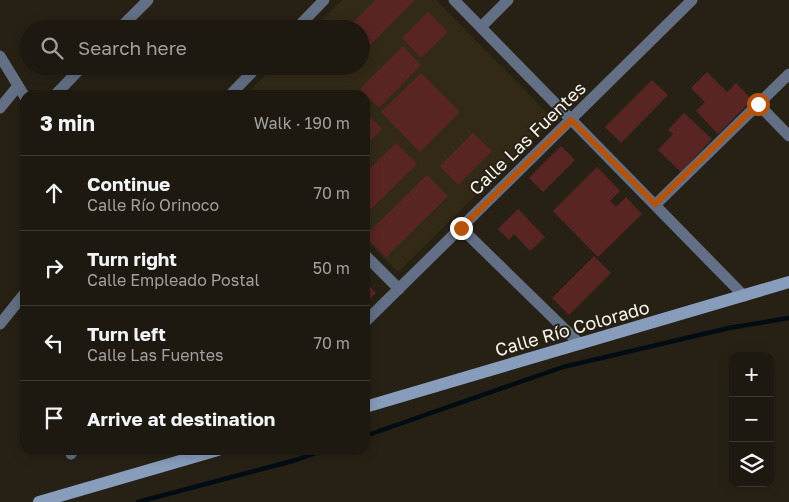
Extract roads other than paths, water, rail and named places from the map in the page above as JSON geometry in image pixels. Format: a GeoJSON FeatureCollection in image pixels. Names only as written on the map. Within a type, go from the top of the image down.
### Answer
{"type":"FeatureCollection","features":[{"type":"Feature","properties":{"kind":"street"},"geometry":{"type":"LineString","coordinates":[[129,20],[148,0]]}},
{"type":"Feature","properties":{"kind":"street"},"geometry":{"type":"LineString","coordinates":[[305,20],[324,0]]}},
{"type":"Feature","properties":{"kind":"street"},"geometry":{"type":"LineString","coordinates":[[454,0],[744,296]]}},
{"type":"Feature","properties":{"kind":"street"},"geometry":{"type":"LineString","coordinates":[[481,27],[508,0]]}},
{"type":"Feature","properties":{"kind":"street","name":"Calle Las Fuentes"},"geometry":{"type":"LineString","coordinates":[[370,317],[692,0]]}},
{"type":"Feature","properties":{"kind":"street"},"geometry":{"type":"LineString","coordinates":[[0,56],[21,90]]}},
{"type":"Feature","properties":{"kind":"street"},"geometry":{"type":"LineString","coordinates":[[655,204],[789,74]]}},
{"type":"Feature","properties":{"kind":"street"},"geometry":{"type":"LineString","coordinates":[[59,90],[74,75]]}},
{"type":"Feature","properties":{"kind":"street"},"geometry":{"type":"LineString","coordinates":[[235,90],[249,75]]}},
{"type":"Feature","properties":{"kind":"street"},"geometry":{"type":"LineString","coordinates":[[0,108],[18,86]]}},
{"type":"Feature","properties":{"kind":"street"},"geometry":{"type":"LineString","coordinates":[[758,104],[789,136]]}},
{"type":"Feature","properties":{"kind":"street"},"geometry":{"type":"LineString","coordinates":[[461,228],[580,344]]}},
{"type":"Feature","properties":{"kind":"street"},"geometry":{"type":"LineString","coordinates":[[370,260],[399,289]]}},
{"type":"Feature","properties":{"kind":"street","name":"Calle Río Colorado"},"geometry":{"type":"LineString","coordinates":[[370,406],[789,282]]}},
{"type":"Feature","properties":{"kind":"street"},"geometry":{"type":"LineString","coordinates":[[1,321],[20,299]]}},
{"type":"Feature","properties":{"kind":"street"},"geometry":{"type":"LineString","coordinates":[[40,502],[201,455]]}},
{"type":"Feature","properties":{"kind":"waterway"},"geometry":{"type":"LineString","coordinates":[[370,434],[563,367],[729,328],[789,318]]}},
{"type":"Feature","properties":{"kind":"waterway"},"geometry":{"type":"LineString","coordinates":[[138,502],[310,455]]}}]}
